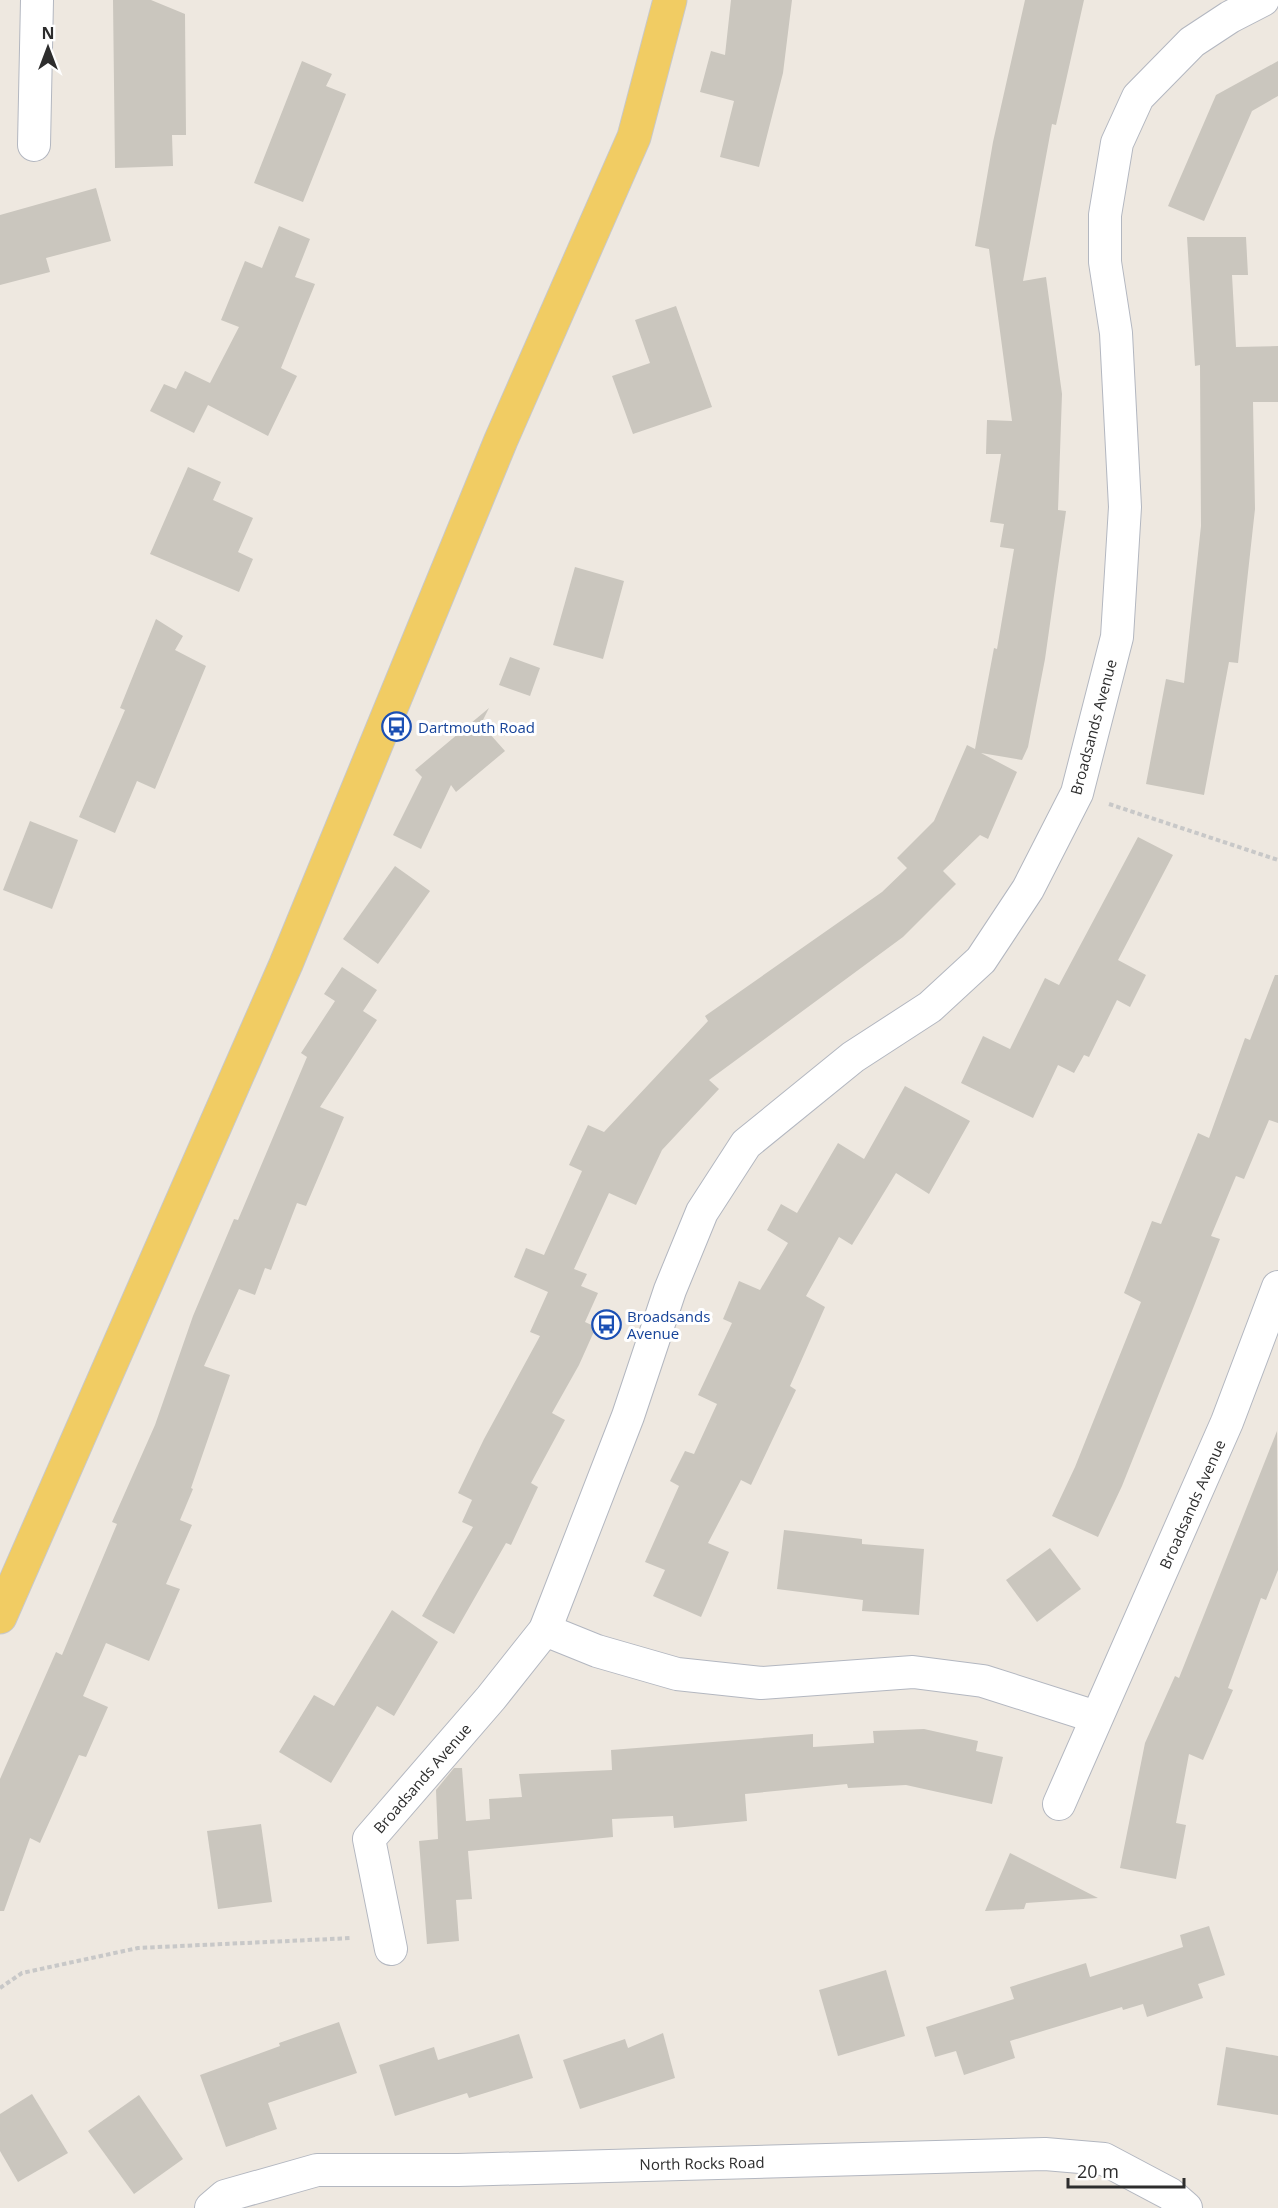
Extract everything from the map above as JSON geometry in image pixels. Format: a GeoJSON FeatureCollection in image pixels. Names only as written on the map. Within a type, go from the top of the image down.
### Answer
{"type":"FeatureCollection","features":[{"type":"Feature","properties":{"kind":"main road"},"geometry":{"type":"LineString","coordinates":[[0,1617],[286,964],[501,440],[634,137],[670,0]]}},
{"type":"Feature","properties":{"kind":"street"},"geometry":{"type":"LineString","coordinates":[[34,144],[37,0]]}},
{"type":"Feature","properties":{"kind":"street","name":"Broadsands Avenue"},"geometry":{"type":"LineString","coordinates":[[389,1942],[369,1839],[491,1698],[545,1630],[628,1416],[670,1290],[702,1212],[746,1144],[854,1057],[930,1007],[981,960],[1028,889],[1077,794],[1117,638],[1125,507],[1116,333],[1106,262],[1105,215],[1117,143],[1138,97],[1192,42],[1230,17],[1263,0]]}},
{"type":"Feature","properties":{"kind":"street","name":"Broadsands Avenue"},"geometry":{"type":"LineString","coordinates":[[1059,1804],[1227,1422],[1278,1287]]}},
{"type":"Feature","properties":{"kind":"street"},"geometry":{"type":"LineString","coordinates":[[545,1630],[597,1651],[677,1674],[761,1683],[913,1672],[983,1681],[1096,1717]]}},
{"type":"Feature","properties":{"kind":"street","name":"North Rocks Road"},"geometry":{"type":"LineString","coordinates":[[211,2208],[225,2196],[317,2170],[459,2170],[1045,2154],[1104,2159],[1170,2194],[1186,2208]]}},
{"type":"Feature","properties":{"kind":"path"},"geometry":{"type":"LineString","coordinates":[[1077,794],[1278,860]]}},
{"type":"Feature","properties":{"kind":"path"},"geometry":{"type":"LineString","coordinates":[[0,1988],[22,1973],[138,1948],[326,1941],[389,1942]]}},
{"type":"Feature","properties":{"kind":"building"},"geometry":{"type":"Polygon","coordinates":[[[113,0],[151,0],[185,14],[186,135],[172,135],[173,166],[115,168],[113,0]]]}},
{"type":"Feature","properties":{"kind":"building"},"geometry":{"type":"Polygon","coordinates":[[[731,0],[792,0],[783,73],[759,167],[720,157],[734,101],[700,92],[711,51],[725,55],[731,0]]]}},
{"type":"Feature","properties":{"kind":"building"},"geometry":{"type":"Polygon","coordinates":[[[1025,0],[1084,0],[1056,125],[1052,124],[1023,281],[1046,277],[1062,394],[1058,510],[1066,511],[1045,659],[1028,747],[1022,760],[981,753],[1017,772],[988,839],[980,835],[943,871],[956,884],[903,937],[709,1080],[719,1089],[662,1150],[636,1205],[609,1193],[574,1269],[587,1274],[581,1286],[598,1293],[585,1322],[596,1327],[579,1365],[552,1413],[565,1420],[531,1483],[538,1487],[511,1545],[506,1543],[454,1634],[422,1616],[473,1527],[462,1522],[472,1500],[458,1493],[484,1439],[540,1336],[530,1332],[548,1292],[514,1277],[526,1248],[544,1255],[582,1171],[569,1165],[588,1125],[604,1132],[708,1021],[705,1016],[882,892],[907,868],[897,858],[934,821],[967,745],[975,749],[994,648],[997,649],[1014,549],[1000,547],[1004,524],[990,522],[1001,454],[986,454],[987,420],[1012,421],[989,249],[975,246],[993,142],[1025,0]]]}},
{"type":"Feature","properties":{"kind":"building"},"geometry":{"type":"Polygon","coordinates":[[[302,61],[332,74],[326,86],[346,94],[303,202],[254,183],[302,61]]]}},
{"type":"Feature","properties":{"kind":"building"},"geometry":{"type":"Polygon","coordinates":[[[1278,61],[1278,96],[1252,111],[1204,221],[1168,206],[1216,95],[1278,61]]]}},
{"type":"Feature","properties":{"kind":"building"},"geometry":{"type":"Polygon","coordinates":[[[96,188],[111,241],[46,258],[50,272],[0,285],[0,215],[96,188]]]}},
{"type":"Feature","properties":{"kind":"building"},"geometry":{"type":"Polygon","coordinates":[[[279,226],[310,239],[295,277],[315,284],[281,368],[297,376],[268,436],[208,405],[194,433],[150,411],[164,384],[176,389],[185,371],[210,383],[239,327],[221,320],[245,261],[262,268],[279,226]]]}},
{"type":"Feature","properties":{"kind":"building"},"geometry":{"type":"Polygon","coordinates":[[[1187,237],[1246,237],[1248,275],[1232,275],[1236,347],[1278,346],[1278,402],[1253,402],[1255,509],[1238,663],[1229,662],[1204,795],[1146,784],[1166,679],[1184,683],[1201,526],[1200,365],[1195,366],[1187,237]]]}},
{"type":"Feature","properties":{"kind":"building"},"geometry":{"type":"Polygon","coordinates":[[[676,306],[712,407],[633,434],[612,376],[650,363],[635,320],[676,306]]]}},
{"type":"Feature","properties":{"kind":"building"},"geometry":{"type":"Polygon","coordinates":[[[188,467],[221,482],[213,500],[253,518],[238,552],[253,559],[239,592],[150,554],[188,467]]]}},
{"type":"Feature","properties":{"kind":"building"},"geometry":{"type":"Polygon","coordinates":[[[575,567],[624,581],[603,659],[553,645],[575,567]]]}},
{"type":"Feature","properties":{"kind":"building"},"geometry":{"type":"Polygon","coordinates":[[[156,619],[183,636],[175,650],[206,666],[155,789],[137,781],[115,833],[79,817],[125,710],[120,708],[156,619]]]}},
{"type":"Feature","properties":{"kind":"building"},"geometry":{"type":"Polygon","coordinates":[[[510,657],[540,668],[530,696],[499,685],[510,657]]]}},
{"type":"Feature","properties":{"kind":"building"},"geometry":{"type":"Polygon","coordinates":[[[489,708],[481,724],[505,751],[456,792],[451,785],[421,849],[393,835],[422,777],[415,770],[489,708]]]}},
{"type":"Feature","properties":{"kind":"building"},"geometry":{"type":"Polygon","coordinates":[[[30,821],[78,840],[52,909],[3,890],[30,821]]]}},
{"type":"Feature","properties":{"kind":"building"},"geometry":{"type":"Polygon","coordinates":[[[1138,837],[1173,855],[1118,960],[1146,975],[1130,1007],[1117,1000],[1089,1057],[1084,1055],[1074,1073],[1058,1065],[1033,1118],[961,1083],[983,1036],[1010,1049],[1045,978],[1059,985],[1138,837]]]}},
{"type":"Feature","properties":{"kind":"building"},"geometry":{"type":"Polygon","coordinates":[[[395,866],[430,891],[378,964],[343,939],[395,866]]]}},
{"type":"Feature","properties":{"kind":"building"},"geometry":{"type":"Polygon","coordinates":[[[342,967],[377,990],[363,1011],[377,1020],[320,1107],[344,1117],[306,1206],[297,1203],[271,1270],[265,1268],[255,1295],[239,1289],[204,1366],[230,1375],[191,1488],[193,1489],[180,1520],[192,1525],[166,1584],[180,1589],[149,1661],[106,1643],[83,1696],[108,1707],[86,1757],[79,1755],[40,1843],[30,1838],[4,1911],[0,1911],[0,1779],[56,1652],[62,1655],[117,1524],[112,1522],[155,1425],[193,1316],[234,1219],[238,1220],[307,1057],[301,1053],[335,1001],[324,994],[342,967]]]}},
{"type":"Feature","properties":{"kind":"building"},"geometry":{"type":"Polygon","coordinates":[[[1275,975],[1278,975],[1278,1123],[1269,1120],[1244,1179],[1236,1176],[1211,1236],[1220,1239],[1122,1486],[1098,1537],[1052,1516],[1075,1467],[1141,1302],[1124,1293],[1152,1221],[1161,1224],[1198,1133],[1209,1138],[1245,1038],[1250,1040],[1275,975]]]}},
{"type":"Feature","properties":{"kind":"building"},"geometry":{"type":"Polygon","coordinates":[[[905,1086],[970,1121],[929,1194],[896,1173],[852,1245],[839,1237],[806,1296],[825,1307],[790,1386],[796,1390],[751,1485],[741,1480],[708,1543],[729,1552],[701,1617],[653,1596],[665,1570],[645,1562],[679,1486],[670,1481],[685,1451],[694,1454],[717,1404],[698,1395],[732,1323],[723,1319],[739,1281],[760,1290],[788,1243],[767,1230],[781,1204],[797,1213],[838,1143],[864,1159],[905,1086]]]}},
{"type":"Feature","properties":{"kind":"building"},"geometry":{"type":"Polygon","coordinates":[[[1277,1431],[1278,1570],[1266,1600],[1261,1598],[1228,1688],[1233,1690],[1203,1760],[1189,1754],[1176,1823],[1186,1825],[1176,1879],[1120,1868],[1145,1743],[1175,1676],[1179,1678],[1277,1431]]]}},
{"type":"Feature","properties":{"kind":"building"},"geometry":{"type":"Polygon","coordinates":[[[784,1530],[862,1539],[862,1544],[924,1549],[919,1615],[862,1611],[863,1600],[777,1589],[784,1530]]]}},
{"type":"Feature","properties":{"kind":"building"},"geometry":{"type":"Polygon","coordinates":[[[1050,1548],[1081,1589],[1037,1622],[1006,1580],[1050,1548]]]}},
{"type":"Feature","properties":{"kind":"building"},"geometry":{"type":"Polygon","coordinates":[[[392,1610],[438,1642],[394,1716],[377,1706],[331,1783],[279,1752],[314,1695],[334,1706],[392,1610]]]}},
{"type":"Feature","properties":{"kind":"building"},"geometry":{"type":"Polygon","coordinates":[[[924,1729],[978,1741],[976,1751],[1003,1757],[992,1804],[906,1785],[848,1788],[847,1784],[745,1794],[747,1821],[674,1828],[673,1816],[612,1819],[613,1837],[468,1851],[472,1899],[456,1900],[459,1941],[427,1944],[419,1841],[438,1839],[436,1790],[454,1768],[462,1768],[466,1821],[490,1819],[489,1799],[522,1797],[519,1774],[612,1770],[611,1750],[813,1734],[813,1747],[874,1743],[873,1731],[924,1729]]]}},
{"type":"Feature","properties":{"kind":"building"},"geometry":{"type":"Polygon","coordinates":[[[261,1824],[272,1902],[218,1909],[207,1831],[261,1824]]]}},
{"type":"Feature","properties":{"kind":"building"},"geometry":{"type":"Polygon","coordinates":[[[1010,1853],[1098,1898],[1026,1903],[1024,1909],[985,1911],[1010,1853]]]}},
{"type":"Feature","properties":{"kind":"building"},"geometry":{"type":"Polygon","coordinates":[[[1209,1926],[1225,1975],[1198,1984],[1203,1998],[1147,2017],[1143,2004],[1123,2010],[1122,2007],[1010,2041],[1015,2058],[964,2075],[956,2051],[935,2057],[926,2027],[1014,1999],[1010,1987],[1086,1963],[1090,1977],[1183,1947],[1180,1935],[1209,1926]]]}},
{"type":"Feature","properties":{"kind":"building"},"geometry":{"type":"Polygon","coordinates":[[[886,1970],[905,2036],[838,2056],[819,1990],[886,1970]]]}},
{"type":"Feature","properties":{"kind":"building"},"geometry":{"type":"Polygon","coordinates":[[[339,2022],[357,2073],[268,2103],[277,2129],[226,2147],[200,2075],[339,2022]]]}},
{"type":"Feature","properties":{"kind":"building"},"geometry":{"type":"Polygon","coordinates":[[[663,2033],[675,2078],[580,2109],[563,2060],[625,2039],[628,2048],[663,2033]]]}},
{"type":"Feature","properties":{"kind":"building"},"geometry":{"type":"Polygon","coordinates":[[[519,2034],[533,2078],[469,2098],[467,2093],[395,2116],[379,2065],[434,2047],[438,2060],[519,2034]]]}},
{"type":"Feature","properties":{"kind":"building"},"geometry":{"type":"Polygon","coordinates":[[[1226,2047],[1278,2056],[1278,2115],[1217,2105],[1226,2047]]]}},
{"type":"Feature","properties":{"kind":"building"},"geometry":{"type":"Polygon","coordinates":[[[32,2094],[68,2153],[18,2182],[0,2151],[0,2114],[32,2094]]]}},
{"type":"Feature","properties":{"kind":"building"},"geometry":{"type":"Polygon","coordinates":[[[139,2095],[183,2159],[134,2194],[88,2131],[139,2095]]]}},
{"type":"Feature","properties":{"kind":"place","name":"Dartmouth Road"},"geometry":{"type":"Point","coordinates":[397,727]}},
{"type":"Feature","properties":{"kind":"place","name":"Broadsands Avenue"},"geometry":{"type":"Point","coordinates":[606,1325]}}]}
